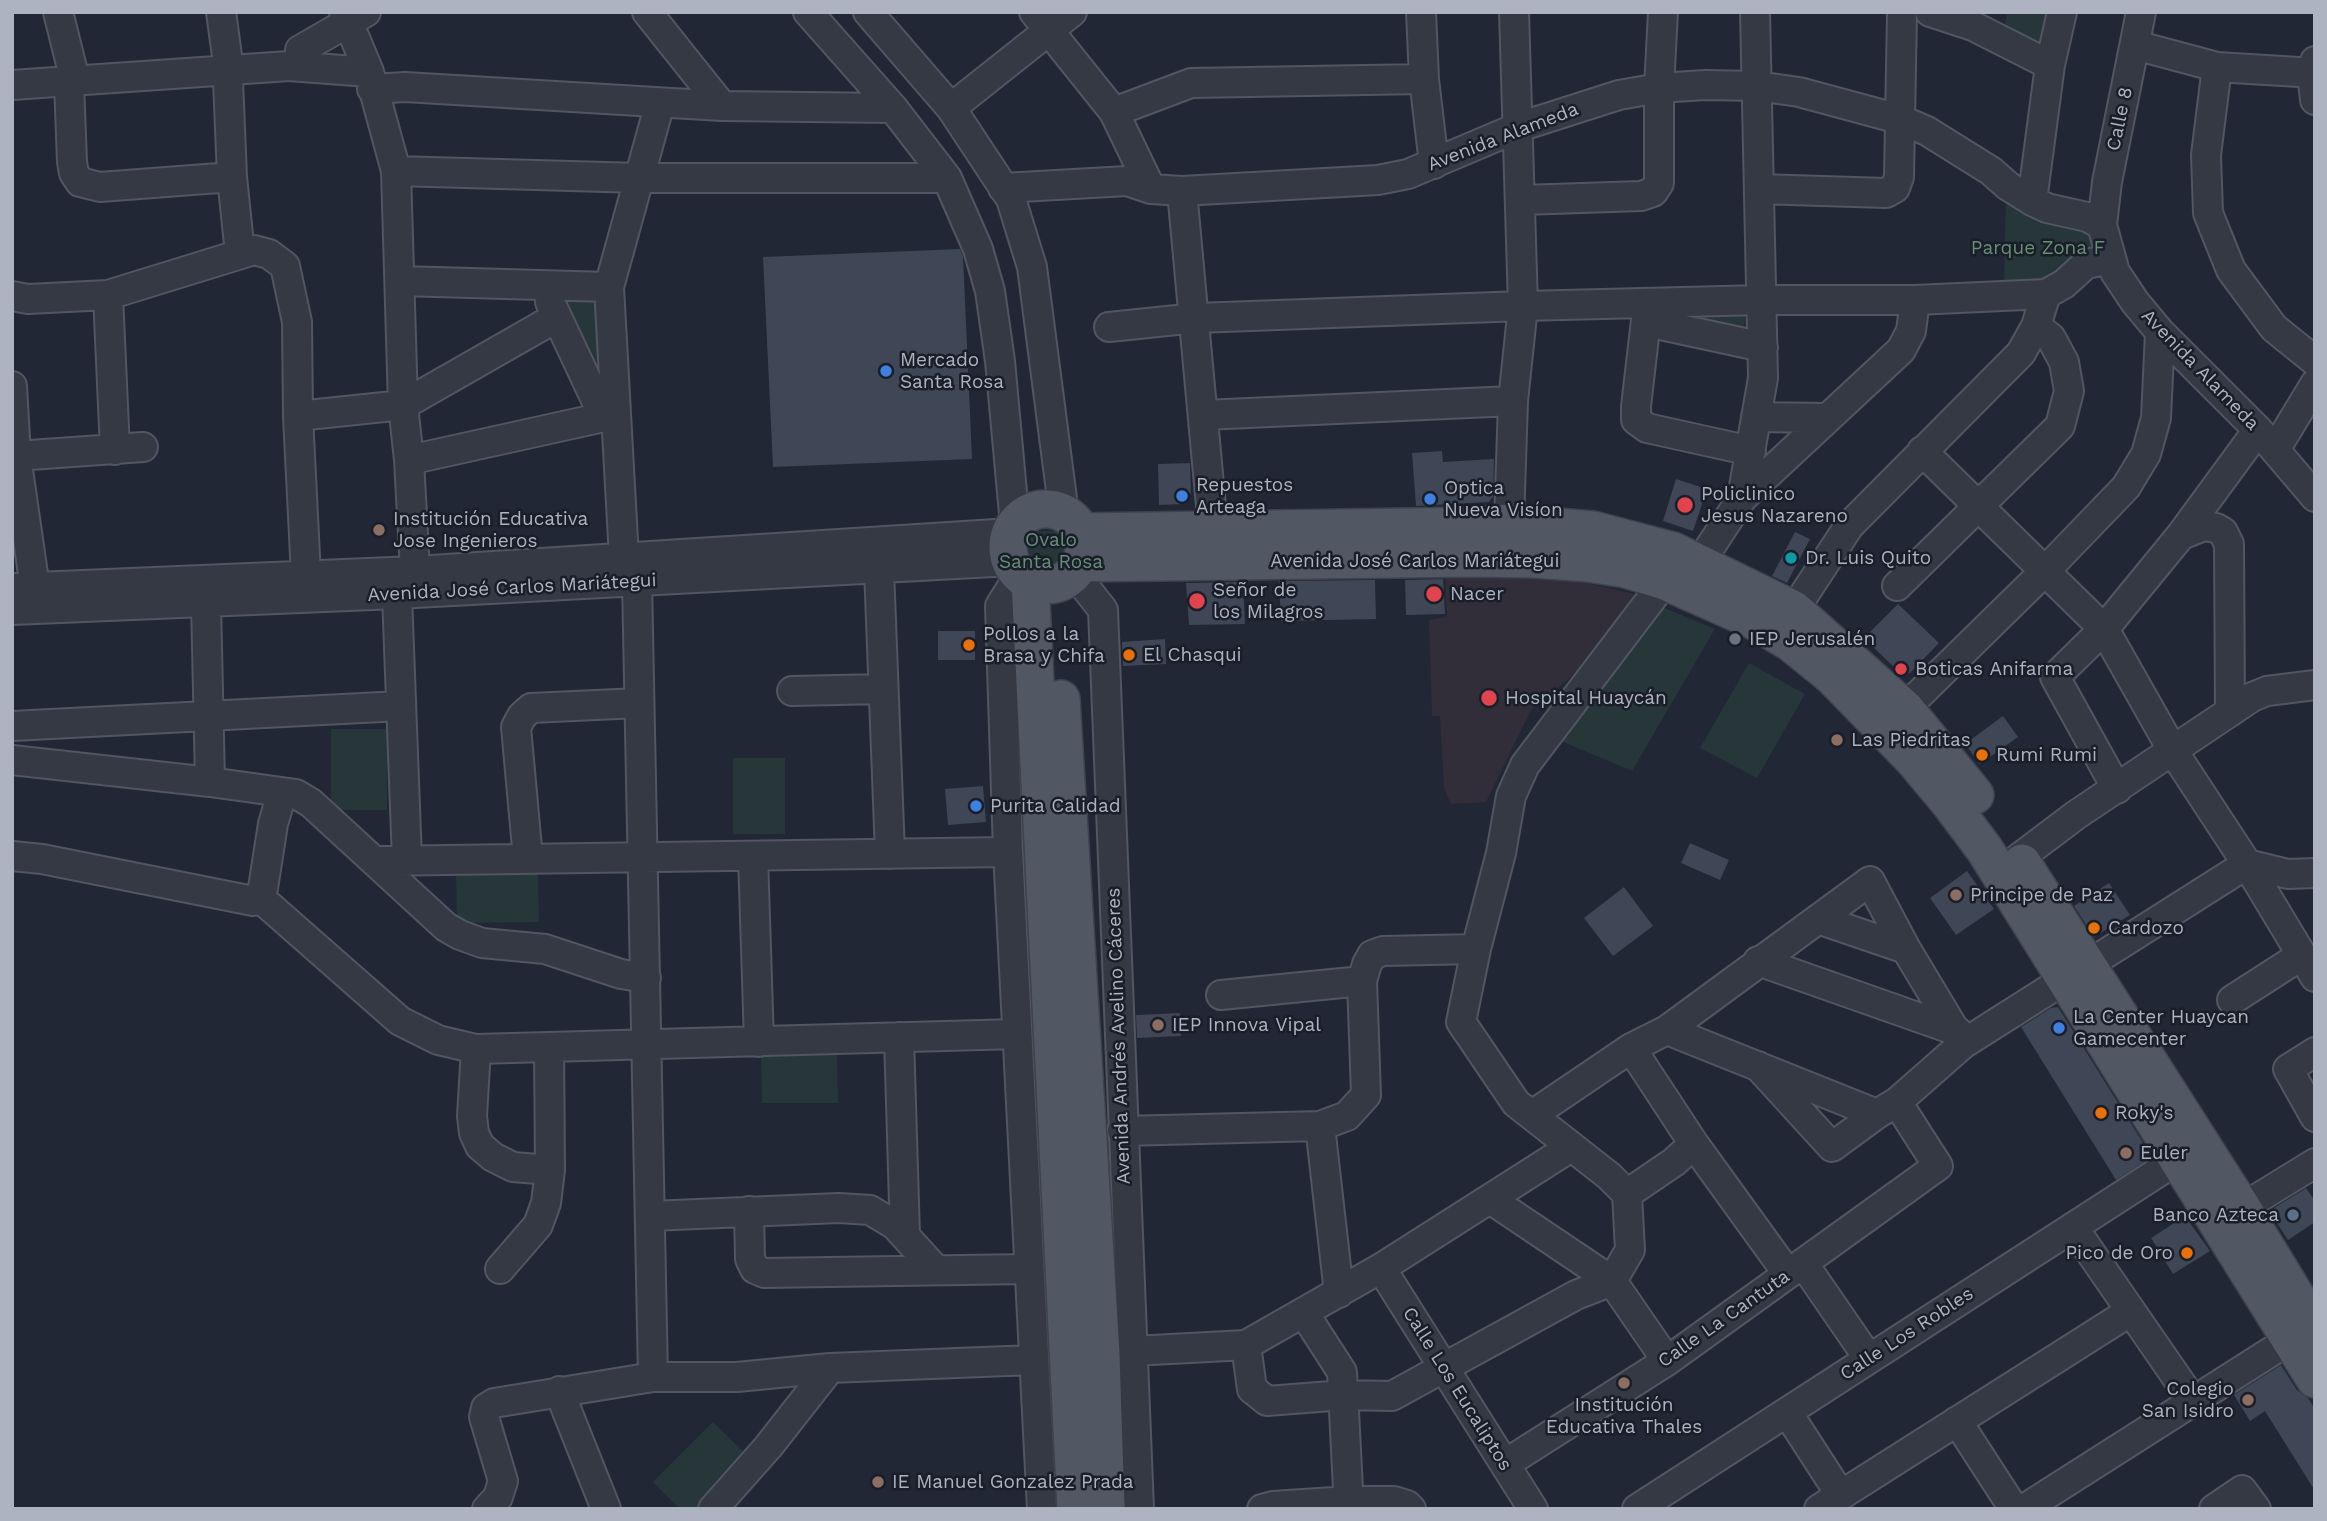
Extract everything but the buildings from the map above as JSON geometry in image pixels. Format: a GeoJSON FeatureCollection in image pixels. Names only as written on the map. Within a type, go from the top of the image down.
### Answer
{"type":"FeatureCollection","features":[{"type":"Feature","properties":{"kind":"main road","name":"Avenida José Carlos Mariátegui"},"geometry":{"type":"LineString","coordinates":[[1044,554],[1473,542],[1509,523],[1593,530],[1673,551],[1794,610],[1895,719],[1964,780],[2019,858],[2075,972],[2177,1160],[2306,1331]]}},
{"type":"Feature","properties":{"kind":"main road","name":"Avenida José Carlos Mariátegui"},"geometry":{"type":"LineString","coordinates":[[1044,554],[1213,528],[1473,542],[1534,559],[1626,569],[1665,581],[1753,620],[1790,642],[1832,676],[1895,719],[1949,802],[2075,972],[2242,1208],[2306,1331],[2315,1379]]}},
{"type":"Feature","properties":{"kind":"main road","name":"Avenida Andrés Avelino Cáceres"},"geometry":{"type":"LineString","coordinates":[[1044,554],[1076,1509]]}},
{"type":"Feature","properties":{"kind":"main road","name":"Avenida Andrés Avelino Cáceres"},"geometry":{"type":"LineString","coordinates":[[1044,554],[1101,1354],[1106,1509]]}},
{"type":"Feature","properties":{"kind":"street"},"geometry":{"type":"LineString","coordinates":[[58,12],[71,75],[72,162],[74,173],[80,182],[100,187],[232,177]]}},
{"type":"Feature","properties":{"kind":"street"},"geometry":{"type":"LineString","coordinates":[[221,12],[240,254]]}},
{"type":"Feature","properties":{"kind":"street"},"geometry":{"type":"LineString","coordinates":[[647,12],[722,106]]}},
{"type":"Feature","properties":{"kind":"street","name":"Avenida Andrés Avelino Cáceres"},"geometry":{"type":"LineString","coordinates":[[808,12],[893,108],[947,178],[978,249],[990,291],[1000,361],[1044,554],[1103,610],[1139,1509]]}},
{"type":"Feature","properties":{"kind":"street","name":"Avenida Andrés Avelino Cáceres"},"geometry":{"type":"LineString","coordinates":[[868,12],[951,108],[1007,194],[1032,267],[1044,554]]}},
{"type":"Feature","properties":{"kind":"street"},"geometry":{"type":"LineString","coordinates":[[951,108],[1042,22],[1072,12]]}},
{"type":"Feature","properties":{"kind":"street"},"geometry":{"type":"LineString","coordinates":[[1421,12],[1424,79],[1434,164]]}},
{"type":"Feature","properties":{"kind":"street"},"geometry":{"type":"LineString","coordinates":[[1509,523],[1513,401],[1523,306],[1522,200],[1514,12]]}},
{"type":"Feature","properties":{"kind":"street"},"geometry":{"type":"LineString","coordinates":[[1522,200],[1641,195],[1653,192],[1659,184],[1659,88],[1664,12]]}},
{"type":"Feature","properties":{"kind":"street"},"geometry":{"type":"LineString","coordinates":[[1742,498],[1763,378],[1755,12]]}},
{"type":"Feature","properties":{"kind":"street"},"geometry":{"type":"LineString","coordinates":[[1759,189],[1886,193],[1895,188],[1899,177],[1902,12]]}},
{"type":"Feature","properties":{"kind":"street"},"geometry":{"type":"LineString","coordinates":[[1930,12],[1973,26],[2050,65]]}},
{"type":"Feature","properties":{"kind":"street"},"geometry":{"type":"LineString","coordinates":[[2032,201],[2050,65],[2062,12]]}},
{"type":"Feature","properties":{"kind":"street","name":"Calle 8"},"geometry":{"type":"LineString","coordinates":[[2102,225],[2107,182],[2141,12]]}},
{"type":"Feature","properties":{"kind":"street"},"geometry":{"type":"LineString","coordinates":[[12,85],[71,75],[227,63],[300,50],[352,16],[396,172],[403,405],[410,460],[415,571]]}},
{"type":"Feature","properties":{"kind":"street"},"geometry":{"type":"LineString","coordinates":[[1042,22],[1114,112],[1151,189]]}},
{"type":"Feature","properties":{"kind":"street"},"geometry":{"type":"LineString","coordinates":[[2135,45],[2217,67],[2314,77]]}},
{"type":"Feature","properties":{"kind":"street"},"geometry":{"type":"LineString","coordinates":[[300,50],[405,87],[722,106],[893,108]]}},
{"type":"Feature","properties":{"kind":"street"},"geometry":{"type":"LineString","coordinates":[[227,63],[368,74]]}},
{"type":"Feature","properties":{"kind":"street"},"geometry":{"type":"LineString","coordinates":[[2217,67],[2206,155],[2208,213],[2231,270],[2274,328],[2315,361]]}},
{"type":"Feature","properties":{"kind":"street"},"geometry":{"type":"LineString","coordinates":[[12,72],[71,75]]}},
{"type":"Feature","properties":{"kind":"street"},"geometry":{"type":"LineString","coordinates":[[1114,112],[1191,83],[1424,79]]}},
{"type":"Feature","properties":{"kind":"street","name":"Avenida Alameda"},"geometry":{"type":"LineString","coordinates":[[1007,194],[1127,181],[1151,189],[1182,191],[1378,180],[1408,174],[1519,127],[1619,95],[1659,88],[1705,85],[1757,86],[1799,92],[1899,119],[1927,131],[1961,150],[2032,201],[2047,208],[2087,217],[2102,225],[2115,272],[2135,302],[2160,332],[2266,440],[2315,497]]}},
{"type":"Feature","properties":{"kind":"street"},"geometry":{"type":"LineString","coordinates":[[653,1377],[639,703],[630,570],[610,417],[608,287],[660,103]]}},
{"type":"Feature","properties":{"kind":"street"},"geometry":{"type":"LineString","coordinates":[[396,172],[640,178],[947,178]]}},
{"type":"Feature","properties":{"kind":"street"},"geometry":{"type":"LineString","coordinates":[[1182,191],[1196,318],[1213,528]]}},
{"type":"Feature","properties":{"kind":"street"},"geometry":{"type":"LineString","coordinates":[[12,296],[28,299],[108,295],[254,250],[269,254],[285,266],[297,323],[298,416],[306,576]]}},
{"type":"Feature","properties":{"kind":"street"},"geometry":{"type":"LineString","coordinates":[[1109,327],[1196,318],[1523,306],[1648,313],[1762,300],[1915,300],[2046,294],[2064,284],[2086,264],[2110,259]]}},
{"type":"Feature","properties":{"kind":"street"},"geometry":{"type":"LineString","coordinates":[[401,281],[608,287]]}},
{"type":"Feature","properties":{"kind":"street"},"geometry":{"type":"LineString","coordinates":[[543,285],[610,417]]}},
{"type":"Feature","properties":{"kind":"street"},"geometry":{"type":"LineString","coordinates":[[1794,610],[1849,526],[2021,353],[2036,326],[2046,294]]}},
{"type":"Feature","properties":{"kind":"street"},"geometry":{"type":"LineString","coordinates":[[108,295],[115,450]]}},
{"type":"Feature","properties":{"kind":"street"},"geometry":{"type":"LineString","coordinates":[[1699,564],[1742,498],[1901,349],[1911,331],[1915,300]]}},
{"type":"Feature","properties":{"kind":"street"},"geometry":{"type":"LineString","coordinates":[[1648,313],[1763,346]]}},
{"type":"Feature","properties":{"kind":"street"},"geometry":{"type":"LineString","coordinates":[[1648,313],[1636,420],[1647,428],[1751,451]]}},
{"type":"Feature","properties":{"kind":"street"},"geometry":{"type":"LineString","coordinates":[[298,416],[403,405],[557,317]]}},
{"type":"Feature","properties":{"kind":"street"},"geometry":{"type":"LineString","coordinates":[[1897,586],[2060,426],[2069,391],[2064,362],[2052,338],[2036,326]]}},
{"type":"Feature","properties":{"kind":"street"},"geometry":{"type":"LineString","coordinates":[[1895,719],[2126,487],[2146,454],[2156,418],[2160,332]]}},
{"type":"Feature","properties":{"kind":"street"},"geometry":{"type":"LineString","coordinates":[[2117,789],[2055,677],[2104,629],[2181,535],[2315,384]]}},
{"type":"Feature","properties":{"kind":"street"},"geometry":{"type":"LineString","coordinates":[[12,386],[24,588]]}},
{"type":"Feature","properties":{"kind":"street"},"geometry":{"type":"LineString","coordinates":[[1203,415],[1513,401]]}},
{"type":"Feature","properties":{"kind":"street"},"geometry":{"type":"LineString","coordinates":[[410,460],[610,417]]}},
{"type":"Feature","properties":{"kind":"street"},"geometry":{"type":"LineString","coordinates":[[1756,417],[1826,418]]}},
{"type":"Feature","properties":{"kind":"street"},"geometry":{"type":"LineString","coordinates":[[16,456],[143,447]]}},
{"type":"Feature","properties":{"kind":"street"},"geometry":{"type":"LineString","coordinates":[[1922,451],[2104,629],[2173,751],[2248,864],[2308,965],[2232,1000]]}},
{"type":"Feature","properties":{"kind":"street"},"geometry":{"type":"LineString","coordinates":[[2181,535],[2204,526],[2216,528],[2223,532],[2229,544],[2230,712]]}},
{"type":"Feature","properties":{"kind":"street"},"geometry":{"type":"LineString","coordinates":[[1042,1509],[1008,852],[1000,606],[1044,554]]}},
{"type":"Feature","properties":{"kind":"street","name":"Avenida José Carlos Mariátegui"},"geometry":{"type":"LineString","coordinates":[[24,588],[415,571],[879,569],[1044,554]]}},
{"type":"Feature","properties":{"kind":"street","name":"Avenida José Carlos Mariátegui"},"geometry":{"type":"LineString","coordinates":[[12,610],[397,594],[630,570],[1044,554]]}},
{"type":"Feature","properties":{"kind":"street"},"geometry":{"type":"LineString","coordinates":[[879,569],[890,854]]}},
{"type":"Feature","properties":{"kind":"street"},"geometry":{"type":"LineString","coordinates":[[1246,1345],[1252,1389],[1267,1401],[1345,1395],[1392,1396],[1576,1295],[1612,1281],[1630,1250],[1627,1194],[1609,1176],[1516,1103],[1461,1022],[1476,949],[1501,853],[1511,796],[1525,765],[1665,581]]}},
{"type":"Feature","properties":{"kind":"street"},"geometry":{"type":"LineString","coordinates":[[397,594],[407,861]]}},
{"type":"Feature","properties":{"kind":"street"},"geometry":{"type":"LineString","coordinates":[[206,602],[210,782]]}},
{"type":"Feature","properties":{"kind":"street"},"geometry":{"type":"LineString","coordinates":[[2019,858],[2076,815],[2252,697],[2267,691],[2315,685]]}},
{"type":"Feature","properties":{"kind":"street"},"geometry":{"type":"LineString","coordinates":[[792,691],[883,689]]}},
{"type":"Feature","properties":{"kind":"street"},"geometry":{"type":"LineString","coordinates":[[528,859],[516,727],[522,716],[531,708],[639,703]]}},
{"type":"Feature","properties":{"kind":"street"},"geometry":{"type":"LineString","coordinates":[[12,726],[401,706]]}},
{"type":"Feature","properties":{"kind":"street"},"geometry":{"type":"LineString","coordinates":[[12,760],[296,794],[311,803],[377,861],[446,927],[460,935],[482,943],[544,949],[621,974],[646,978]]}},
{"type":"Feature","properties":{"kind":"street"},"geometry":{"type":"LineString","coordinates":[[12,856],[42,859],[253,901],[259,897],[263,888],[273,824],[282,793]]}},
{"type":"Feature","properties":{"kind":"street"},"geometry":{"type":"LineString","coordinates":[[377,861],[1008,852]]}},
{"type":"Feature","properties":{"kind":"street"},"geometry":{"type":"LineString","coordinates":[[753,856],[759,1042]]}},
{"type":"Feature","properties":{"kind":"street"},"geometry":{"type":"LineString","coordinates":[[1758,1066],[1832,1147],[1887,1108],[1960,1037],[2075,972],[2248,864],[2288,874],[2315,873]]}},
{"type":"Feature","properties":{"kind":"street"},"geometry":{"type":"LineString","coordinates":[[1532,1115],[1631,1048],[1667,1030],[1870,881],[1906,949],[1960,1037]]}},
{"type":"Feature","properties":{"kind":"street"},"geometry":{"type":"LineString","coordinates":[[259,897],[400,1021],[438,1040],[476,1049],[1017,1034]]}},
{"type":"Feature","properties":{"kind":"street"},"geometry":{"type":"LineString","coordinates":[[1818,919],[1906,949]]}},
{"type":"Feature","properties":{"kind":"street"},"geometry":{"type":"LineString","coordinates":[[1122,1131],[1320,1126],[1347,1116],[1366,1095],[1362,981],[1372,955],[1383,951],[1476,949]]}},
{"type":"Feature","properties":{"kind":"street"},"geometry":{"type":"LineString","coordinates":[[1758,961],[1960,1037]]}},
{"type":"Feature","properties":{"kind":"street"},"geometry":{"type":"LineString","coordinates":[[1221,995],[1362,981]]}},
{"type":"Feature","properties":{"kind":"street"},"geometry":{"type":"LineString","coordinates":[[1667,1030],[1758,1066],[1887,1108]]}},
{"type":"Feature","properties":{"kind":"street"},"geometry":{"type":"LineString","coordinates":[[899,1037],[905,1236]]}},
{"type":"Feature","properties":{"kind":"street"},"geometry":{"type":"LineString","coordinates":[[500,1269],[538,1225],[546,1203],[550,1170],[549,1048]]}},
{"type":"Feature","properties":{"kind":"street"},"geometry":{"type":"LineString","coordinates":[[1631,1048],[1694,1144],[1869,1359]]}},
{"type":"Feature","properties":{"kind":"street"},"geometry":{"type":"LineString","coordinates":[[476,1049],[472,1116],[474,1133],[480,1146],[493,1157],[513,1167],[550,1170]]}},
{"type":"Feature","properties":{"kind":"street"},"geometry":{"type":"LineString","coordinates":[[2315,1052],[2288,1069],[2315,1117]]}},
{"type":"Feature","properties":{"kind":"street","name":"Calle La Cantuta"},"geometry":{"type":"LineString","coordinates":[[1505,1464],[1667,1361],[1938,1166],[1887,1108]]}},
{"type":"Feature","properties":{"kind":"street"},"geometry":{"type":"LineString","coordinates":[[1320,1126],[1339,1293]]}},
{"type":"Feature","properties":{"kind":"street"},"geometry":{"type":"LineString","coordinates":[[1627,1194],[1674,1162],[1694,1144]]}},
{"type":"Feature","properties":{"kind":"street"},"geometry":{"type":"LineString","coordinates":[[1133,1351],[1246,1345],[1381,1268],[1572,1147]]}},
{"type":"Feature","properties":{"kind":"street","name":"Calle Los Robles"},"geometry":{"type":"LineString","coordinates":[[1637,1509],[2177,1160]]}},
{"type":"Feature","properties":{"kind":"street"},"geometry":{"type":"LineString","coordinates":[[2242,1208],[2315,1163]]}},
{"type":"Feature","properties":{"kind":"street"},"geometry":{"type":"LineString","coordinates":[[1490,1199],[1612,1281],[1667,1361]]}},
{"type":"Feature","properties":{"kind":"street"},"geometry":{"type":"LineString","coordinates":[[650,1216],[839,1208],[870,1210],[895,1225],[936,1270]]}},
{"type":"Feature","properties":{"kind":"street"},"geometry":{"type":"LineString","coordinates":[[748,1212],[750,1259],[755,1269],[764,1273],[1028,1269]]}},
{"type":"Feature","properties":{"kind":"street"},"geometry":{"type":"LineString","coordinates":[[2073,1227],[2193,1401]]}},
{"type":"Feature","properties":{"kind":"street","name":"Calle Los Eucaliptos"},"geometry":{"type":"LineString","coordinates":[[1381,1268],[1533,1509]]}},
{"type":"Feature","properties":{"kind":"street"},"geometry":{"type":"LineString","coordinates":[[1787,1412],[1829,1501],[2131,1311]]}},
{"type":"Feature","properties":{"kind":"street"},"geometry":{"type":"LineString","coordinates":[[1304,1313],[1342,1373],[1349,1505]]}},
{"type":"Feature","properties":{"kind":"street"},"geometry":{"type":"LineString","coordinates":[[1957,1421],[2026,1507],[2306,1331]]}},
{"type":"Feature","properties":{"kind":"street"},"geometry":{"type":"LineString","coordinates":[[488,1508],[498,1497],[503,1481],[484,1417],[486,1408],[494,1403],[653,1377],[737,1377],[830,1368],[1033,1360]]}},
{"type":"Feature","properties":{"kind":"street"},"geometry":{"type":"LineString","coordinates":[[713,1509],[768,1447],[830,1368]]}},
{"type":"Feature","properties":{"kind":"street"},"geometry":{"type":"LineString","coordinates":[[559,1391],[606,1509]]}},
{"type":"Feature","properties":{"kind":"street"},"geometry":{"type":"LineString","coordinates":[[2214,1509],[2249,1499]]}},
{"type":"Feature","properties":{"kind":"street"},"geometry":{"type":"LineString","coordinates":[[1262,1509],[1273,1506],[1394,1502],[1411,1509]]}},
{"type":"Feature","properties":{"kind":"shaded area","name":"Hospital Huaycán"},"geometry":{"type":"Polygon","coordinates":[[[1445,570],[1547,577],[1638,595],[1599,654],[1531,710],[1486,802],[1451,804],[1444,788],[1440,716],[1432,716],[1429,620],[1447,617],[1445,570]]]}},
{"type":"Feature","properties":{"kind":"green space"},"geometry":{"type":"Polygon","coordinates":[[[2007,12],[2058,12],[2049,55],[2003,34],[2007,12]]]}},
{"type":"Feature","properties":{"kind":"green space","name":"Parque Zona F"},"geometry":{"type":"Polygon","coordinates":[[[2006,192],[2084,224],[2101,248],[2091,252],[2078,251],[2074,259],[2049,281],[2004,283],[2006,192]]]}},
{"type":"Feature","properties":{"kind":"green space"},"geometry":{"type":"Polygon","coordinates":[[[559,293],[601,295],[602,386],[559,293]]]}},
{"type":"Feature","properties":{"kind":"green space"},"geometry":{"type":"Polygon","coordinates":[[[1745,311],[1744,336],[1635,313],[1745,311]]]}},
{"type":"Feature","properties":{"kind":"green space","name":"Ovalo Santa Rosa"},"geometry":{"type":"Polygon","coordinates":[[[1038,531],[1063,531],[1077,543],[1065,570],[1036,570],[1030,566],[1024,553],[1025,546],[1038,531]]]}},
{"type":"Feature","properties":{"kind":"green space"},"geometry":{"type":"Polygon","coordinates":[[[1664,608],[1715,629],[1632,771],[1561,741],[1664,608]]]}},
{"type":"Feature","properties":{"kind":"green space"},"geometry":{"type":"Polygon","coordinates":[[[1749,663],[1805,694],[1757,778],[1700,748],[1749,663]]]}},
{"type":"Feature","properties":{"kind":"green space"},"geometry":{"type":"Polygon","coordinates":[[[331,729],[387,729],[387,810],[331,810],[331,729]]]}},
{"type":"Feature","properties":{"kind":"green space"},"geometry":{"type":"Polygon","coordinates":[[[733,758],[785,758],[785,834],[733,834],[733,758]]]}},
{"type":"Feature","properties":{"kind":"green space"},"geometry":{"type":"Polygon","coordinates":[[[538,871],[539,922],[457,923],[456,873],[538,871]]]}},
{"type":"Feature","properties":{"kind":"green space"},"geometry":{"type":"Polygon","coordinates":[[[837,1052],[838,1103],[762,1103],[761,1053],[837,1052]]]}},
{"type":"Feature","properties":{"kind":"green space"},"geometry":{"type":"Polygon","coordinates":[[[713,1422],[748,1456],[695,1509],[680,1509],[653,1482],[713,1422]]]}},
{"type":"Feature","properties":{"kind":"place","name":"Mercado Santa Rosa"},"geometry":{"type":"Point","coordinates":[886,371]}},
{"type":"Feature","properties":{"kind":"place","name":"Repuestos Arteaga"},"geometry":{"type":"Point","coordinates":[1182,496]}},
{"type":"Feature","properties":{"kind":"place","name":"Optica Nueva Visíon"},"geometry":{"type":"Point","coordinates":[1430,499]}},
{"type":"Feature","properties":{"kind":"place","name":"Policlinico Jesus Nazareno"},"geometry":{"type":"Point","coordinates":[1685,505]}},
{"type":"Feature","properties":{"kind":"place","name":"Institución Educativa Jose Ingenieros"},"geometry":{"type":"Point","coordinates":[379,530]}},
{"type":"Feature","properties":{"kind":"place","name":"Dr. Luis Quito"},"geometry":{"type":"Point","coordinates":[1791,558]}},
{"type":"Feature","properties":{"kind":"place","name":"Nacer"},"geometry":{"type":"Point","coordinates":[1434,594]}},
{"type":"Feature","properties":{"kind":"place","name":"Señor de los Milagros"},"geometry":{"type":"Point","coordinates":[1197,601]}},
{"type":"Feature","properties":{"kind":"place","name":"IEP Jerusalén"},"geometry":{"type":"Point","coordinates":[1735,639]}},
{"type":"Feature","properties":{"kind":"place","name":"Pollos a la Brasa y Chifa"},"geometry":{"type":"Point","coordinates":[969,645]}},
{"type":"Feature","properties":{"kind":"place","name":"El Chasqui"},"geometry":{"type":"Point","coordinates":[1129,655]}},
{"type":"Feature","properties":{"kind":"place","name":"Boticas Anifarma"},"geometry":{"type":"Point","coordinates":[1901,669]}},
{"type":"Feature","properties":{"kind":"place","name":"Hospital Huaycán"},"geometry":{"type":"Point","coordinates":[1489,698]}},
{"type":"Feature","properties":{"kind":"place","name":"Las Piedritas"},"geometry":{"type":"Point","coordinates":[1837,740]}},
{"type":"Feature","properties":{"kind":"place","name":"Rumi Rumi"},"geometry":{"type":"Point","coordinates":[1982,755]}},
{"type":"Feature","properties":{"kind":"place","name":"Purita Calidad"},"geometry":{"type":"Point","coordinates":[976,806]}},
{"type":"Feature","properties":{"kind":"place","name":"Principe de Paz"},"geometry":{"type":"Point","coordinates":[1956,895]}},
{"type":"Feature","properties":{"kind":"place","name":"Cardozo"},"geometry":{"type":"Point","coordinates":[2094,928]}},
{"type":"Feature","properties":{"kind":"place","name":"IEP Innova Vipal"},"geometry":{"type":"Point","coordinates":[1158,1025]}},
{"type":"Feature","properties":{"kind":"place","name":"La Center Huaycan Gamecenter"},"geometry":{"type":"Point","coordinates":[2059,1028]}},
{"type":"Feature","properties":{"kind":"place","name":"Roky's"},"geometry":{"type":"Point","coordinates":[2101,1113]}},
{"type":"Feature","properties":{"kind":"place","name":"Euler"},"geometry":{"type":"Point","coordinates":[2126,1153]}},
{"type":"Feature","properties":{"kind":"place","name":"Banco Azteca"},"geometry":{"type":"Point","coordinates":[2293,1215]}},
{"type":"Feature","properties":{"kind":"place","name":"Pico de Oro"},"geometry":{"type":"Point","coordinates":[2187,1253]}},
{"type":"Feature","properties":{"kind":"place","name":"Institución Educativa Thales"},"geometry":{"type":"Point","coordinates":[1624,1383]}},
{"type":"Feature","properties":{"kind":"place","name":"Colegio San Isidro"},"geometry":{"type":"Point","coordinates":[2248,1400]}},
{"type":"Feature","properties":{"kind":"place","name":"IE Manuel Gonzalez Prada"},"geometry":{"type":"Point","coordinates":[878,1482]}}]}
